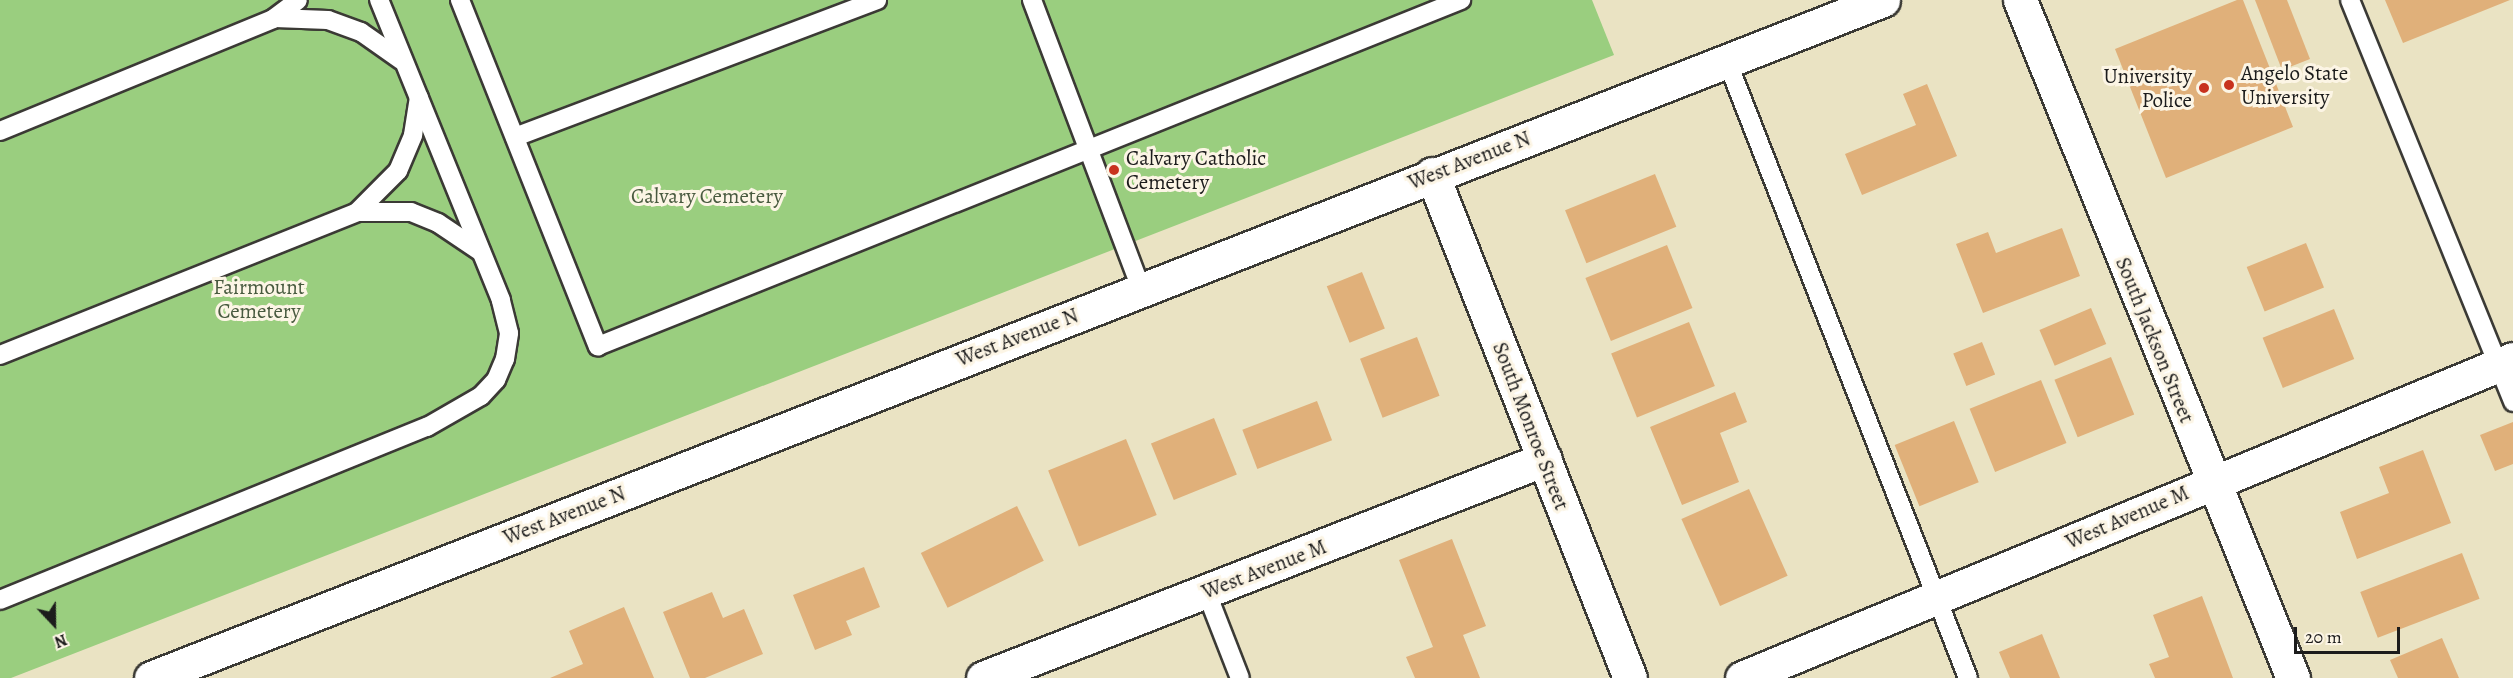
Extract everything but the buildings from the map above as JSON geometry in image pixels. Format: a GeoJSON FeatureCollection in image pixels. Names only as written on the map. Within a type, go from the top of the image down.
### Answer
{"type":"FeatureCollection","features":[{"type":"Feature","properties":{"kind":"street","name":"West Avenue N"},"geometry":{"type":"LineString","coordinates":[[162,676],[1141,288],[1883,0]]}},
{"type":"Feature","properties":{"kind":"street","name":"South Jackson Street"},"geometry":{"type":"LineString","coordinates":[[2020,0],[2211,481],[2293,678]]}},
{"type":"Feature","properties":{"kind":"street","name":"South Monroe Street"},"geometry":{"type":"LineString","coordinates":[[1432,174],[1629,678]]}},
{"type":"Feature","properties":{"kind":"street","name":"West Avenue M"},"geometry":{"type":"LineString","coordinates":[[1742,678],[1937,600],[2211,481],[2505,362]]}},
{"type":"Feature","properties":{"kind":"street","name":"West Avenue M"},"geometry":{"type":"LineString","coordinates":[[983,678],[1545,459]]}},
{"type":"Feature","properties":{"kind":"lane"},"geometry":{"type":"LineString","coordinates":[[0,131],[273,19],[298,0]]}},
{"type":"Feature","properties":{"kind":"lane"},"geometry":{"type":"LineString","coordinates":[[0,600],[427,427],[481,396],[496,380],[505,359],[509,333],[501,300],[379,0]]}},
{"type":"Feature","properties":{"kind":"lane"},"geometry":{"type":"LineString","coordinates":[[460,0],[598,346],[1461,0]]}},
{"type":"Feature","properties":{"kind":"lane"},"geometry":{"type":"LineString","coordinates":[[515,137],[877,0]]}},
{"type":"Feature","properties":{"kind":"lane"},"geometry":{"type":"LineString","coordinates":[[1032,0],[1141,288]]}},
{"type":"Feature","properties":{"kind":"lane"},"geometry":{"type":"LineString","coordinates":[[2350,0],[2505,362],[2513,402]]}},
{"type":"Feature","properties":{"kind":"lane"},"geometry":{"type":"LineString","coordinates":[[273,19],[297,16],[328,20],[361,32],[404,62]]}},
{"type":"Feature","properties":{"kind":"lane"},"geometry":{"type":"LineString","coordinates":[[1727,61],[1968,678]]}},
{"type":"Feature","properties":{"kind":"lane"},"geometry":{"type":"LineString","coordinates":[[357,212],[398,171],[413,135],[419,97]]}},
{"type":"Feature","properties":{"kind":"lane"},"geometry":{"type":"LineString","coordinates":[[0,356],[357,212],[411,212],[438,223],[482,253]]}},
{"type":"Feature","properties":{"kind":"lane"},"geometry":{"type":"LineString","coordinates":[[1206,591],[1240,678]]}},
{"type":"Feature","properties":{"kind":"green space"},"geometry":{"type":"Polygon","coordinates":[[[0,0],[1592,0],[1614,55],[11,678],[0,678],[0,0]]]}},
{"type":"Feature","properties":{"kind":"place","name":"Angelo State University"},"geometry":{"type":"Point","coordinates":[2229,85]}},
{"type":"Feature","properties":{"kind":"place","name":"University Police"},"geometry":{"type":"Point","coordinates":[2204,88]}},
{"type":"Feature","properties":{"kind":"place","name":"Calvary Catholic Cemetery"},"geometry":{"type":"Point","coordinates":[1114,170]}},
{"type":"Feature","properties":{"kind":"park label","name":"Calvary Cemetery"},"geometry":{"type":"Point","coordinates":[707,196]}},
{"type":"Feature","properties":{"kind":"park label","name":"Fairmount Cemetery"},"geometry":{"type":"Point","coordinates":[259,299]}}]}
